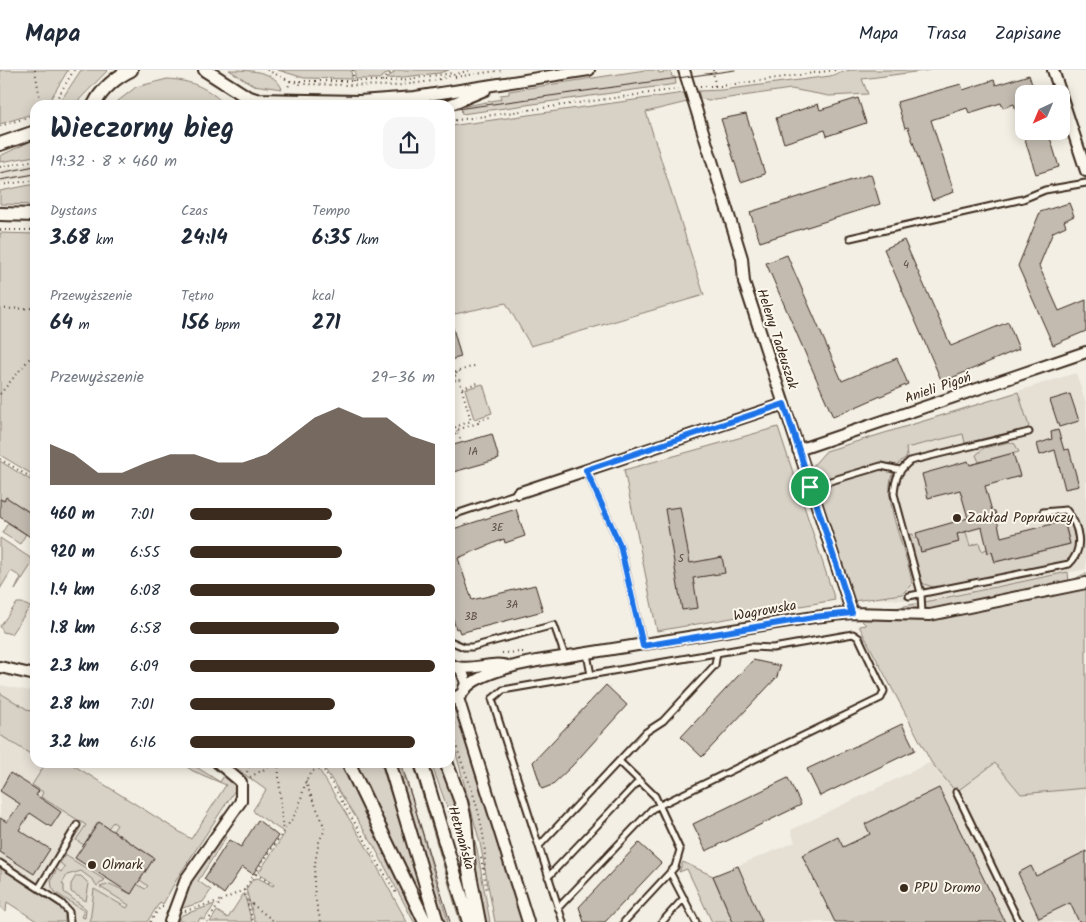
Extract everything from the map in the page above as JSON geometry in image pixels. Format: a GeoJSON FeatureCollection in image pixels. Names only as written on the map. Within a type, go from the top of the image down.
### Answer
{"type":"FeatureCollection","features":[{"type":"Feature","properties":{"kind":"street"},"geometry":{"type":"LineString","coordinates":[[97,100],[111,83],[131,70]]}},
{"type":"Feature","properties":{"kind":"street"},"geometry":{"type":"LineString","coordinates":[[205,70],[247,100],[324,100]]}},
{"type":"Feature","properties":{"kind":"street"},"geometry":{"type":"LineString","coordinates":[[373,100],[415,97],[589,70]]}},
{"type":"Feature","properties":{"kind":"street","name":"Heleny Tadeuszak"},"geometry":{"type":"LineString","coordinates":[[684,70],[742,258],[744,282],[852,613]]}},
{"type":"Feature","properties":{"kind":"street"},"geometry":{"type":"LineString","coordinates":[[1053,70],[1058,85]]}},
{"type":"Feature","properties":{"kind":"street"},"geometry":{"type":"LineString","coordinates":[[455,103],[500,84]]}},
{"type":"Feature","properties":{"kind":"street"},"geometry":{"type":"LineString","coordinates":[[1070,122],[1086,171]]}},
{"type":"Feature","properties":{"kind":"street"},"geometry":{"type":"LineString","coordinates":[[1,142],[30,133]]}},
{"type":"Feature","properties":{"kind":"street"},"geometry":{"type":"LineString","coordinates":[[0,214],[30,215]]}},
{"type":"Feature","properties":{"kind":"street","name":"Anieli Pigoń"},"geometry":{"type":"LineString","coordinates":[[798,450],[1086,352]]}},
{"type":"Feature","properties":{"kind":"street"},"geometry":{"type":"LineString","coordinates":[[518,493],[784,404]]}},
{"type":"Feature","properties":{"kind":"street","name":"Wagrowska"},"geometry":{"type":"LineString","coordinates":[[455,665],[468,668],[494,664],[508,666],[643,646],[814,617],[852,613],[922,615],[1086,583]]}},
{"type":"Feature","properties":{"kind":"street"},"geometry":{"type":"LineString","coordinates":[[455,666],[466,677],[457,696],[528,922]]}},
{"type":"Feature","properties":{"kind":"street","name":"Wagrowska"},"geometry":{"type":"LineString","coordinates":[[457,696],[470,683],[496,674],[508,666]]}},
{"type":"Feature","properties":{"kind":"street"},"geometry":{"type":"LineString","coordinates":[[0,668],[30,674]]}},
{"type":"Feature","properties":{"kind":"street"},"geometry":{"type":"LineString","coordinates":[[170,922],[186,879],[241,800],[241,782],[224,768]]}},
{"type":"Feature","properties":{"kind":"street"},"geometry":{"type":"LineString","coordinates":[[351,768],[425,922]]}},
{"type":"Feature","properties":{"kind":"street"},"geometry":{"type":"LineString","coordinates":[[391,768],[437,922]]}},
{"type":"Feature","properties":{"kind":"street","name":"Hetmańska"},"geometry":{"type":"LineString","coordinates":[[423,768],[446,838],[469,922]]}},
{"type":"Feature","properties":{"kind":"street"},"geometry":{"type":"LineString","coordinates":[[448,768],[466,820],[469,870],[479,922]]}},
{"type":"Feature","properties":{"kind":"lane"},"geometry":{"type":"LineString","coordinates":[[850,238],[1023,199],[1045,190],[1086,183]]}},
{"type":"Feature","properties":{"kind":"lane"},"geometry":{"type":"LineString","coordinates":[[922,615],[921,594],[894,494],[895,479],[900,470],[910,461],[1029,432]]}},
{"type":"Feature","properties":{"kind":"lane"},"geometry":{"type":"LineString","coordinates":[[810,487],[881,466],[900,470]]}},
{"type":"Feature","properties":{"kind":"lane"},"geometry":{"type":"LineString","coordinates":[[586,470],[620,545],[643,646]]}},
{"type":"Feature","properties":{"kind":"lane"},"geometry":{"type":"LineString","coordinates":[[455,514],[518,493]]}},
{"type":"Feature","properties":{"kind":"lane"},"geometry":{"type":"LineString","coordinates":[[909,596],[1069,564],[1076,557],[1080,546],[1074,518],[1066,510],[1043,512]]}},
{"type":"Feature","properties":{"kind":"lane"},"geometry":{"type":"LineString","coordinates":[[455,643],[464,647],[481,646],[554,625],[565,657]]}},
{"type":"Feature","properties":{"kind":"lane"},"geometry":{"type":"LineString","coordinates":[[558,908],[652,809],[884,695],[884,691],[859,638],[853,634],[773,648],[751,648],[717,653],[503,690],[492,699],[548,877],[558,908],[563,922]]}},
{"type":"Feature","properties":{"kind":"lane"},"geometry":{"type":"LineString","coordinates":[[539,846],[646,732],[663,722],[715,665],[717,653]]}},
{"type":"Feature","properties":{"kind":"lane"},"geometry":{"type":"LineString","coordinates":[[587,654],[591,675]]}},
{"type":"Feature","properties":{"kind":"lane"},"geometry":{"type":"LineString","coordinates":[[619,761],[660,804],[680,850],[678,862],[624,922]]}},
{"type":"Feature","properties":{"kind":"lane"},"geometry":{"type":"LineString","coordinates":[[548,877],[639,781]]}},
{"type":"Feature","properties":{"kind":"lane"},"geometry":{"type":"LineString","coordinates":[[956,792],[1019,922]]}},
{"type":"Feature","properties":{"kind":"lane"},"geometry":{"type":"LineString","coordinates":[[39,888],[77,825]]}},
{"type":"Feature","properties":{"kind":"lane"},"geometry":{"type":"LineString","coordinates":[[0,863],[39,888],[65,908],[69,912],[70,922]]}},
{"type":"Feature","properties":{"kind":"lane"},"geometry":{"type":"LineString","coordinates":[[670,872],[696,922]]}},
{"type":"Feature","properties":{"kind":"lane"},"geometry":{"type":"LineString","coordinates":[[662,922],[684,898]]}},
{"type":"Feature","properties":{"kind":"path"},"geometry":{"type":"LineString","coordinates":[[35,70],[40,100]]}},
{"type":"Feature","properties":{"kind":"path"},"geometry":{"type":"LineString","coordinates":[[56,100],[74,70]]}},
{"type":"Feature","properties":{"kind":"path"},"geometry":{"type":"LineString","coordinates":[[267,70],[300,84],[394,86],[433,81],[470,70]]}},
{"type":"Feature","properties":{"kind":"path"},"geometry":{"type":"LineString","coordinates":[[353,70],[353,82]]}},
{"type":"Feature","properties":{"kind":"path"},"geometry":{"type":"LineString","coordinates":[[382,81],[394,70]]}},
{"type":"Feature","properties":{"kind":"path"},"geometry":{"type":"LineString","coordinates":[[455,77],[503,70]]}},
{"type":"Feature","properties":{"kind":"path"},"geometry":{"type":"LineString","coordinates":[[713,70],[715,86]]}},
{"type":"Feature","properties":{"kind":"path"},"geometry":{"type":"LineString","coordinates":[[455,120],[690,87],[715,86],[834,70]]}},
{"type":"Feature","properties":{"kind":"path"},"geometry":{"type":"LineString","coordinates":[[290,81],[382,81],[433,77],[453,71]]}},
{"type":"Feature","properties":{"kind":"path"},"geometry":{"type":"LineString","coordinates":[[288,99],[287,90],[290,81]]}},
{"type":"Feature","properties":{"kind":"path"},"geometry":{"type":"LineString","coordinates":[[0,126],[30,117]]}},
{"type":"Feature","properties":{"kind":"path"},"geometry":{"type":"LineString","coordinates":[[0,166],[30,161]]}},
{"type":"Feature","properties":{"kind":"path"},"geometry":{"type":"LineString","coordinates":[[0,185],[30,181]]}},
{"type":"Feature","properties":{"kind":"path"},"geometry":{"type":"LineString","coordinates":[[0,230],[30,230]]}},
{"type":"Feature","properties":{"kind":"path"},"geometry":{"type":"LineString","coordinates":[[0,309],[30,308]]}},
{"type":"Feature","properties":{"kind":"path"},"geometry":{"type":"LineString","coordinates":[[0,394],[30,358]]}},
{"type":"Feature","properties":{"kind":"path"},"geometry":{"type":"LineString","coordinates":[[455,376],[458,375],[456,372],[477,365]]}},
{"type":"Feature","properties":{"kind":"path"},"geometry":{"type":"LineString","coordinates":[[455,380],[459,379],[471,421],[456,428]]}},
{"type":"Feature","properties":{"kind":"path"},"geometry":{"type":"LineString","coordinates":[[462,388],[481,382]]}},
{"type":"Feature","properties":{"kind":"path"},"geometry":{"type":"LineString","coordinates":[[456,428],[493,416]]}},
{"type":"Feature","properties":{"kind":"path"},"geometry":{"type":"LineString","coordinates":[[456,428],[461,441]]}},
{"type":"Feature","properties":{"kind":"path"},"geometry":{"type":"LineString","coordinates":[[0,459],[30,477]]}},
{"type":"Feature","properties":{"kind":"path"},"geometry":{"type":"LineString","coordinates":[[501,653],[526,652]]}},
{"type":"Feature","properties":{"kind":"path"},"geometry":{"type":"LineString","coordinates":[[241,782],[266,768]]}},
{"type":"Feature","properties":{"kind":"path"},"geometry":{"type":"LineString","coordinates":[[278,768],[283,834]]}},
{"type":"Feature","properties":{"kind":"path"},"geometry":{"type":"LineString","coordinates":[[207,922],[222,900],[244,890],[256,874],[298,810],[306,780],[313,771],[322,768],[400,899]]}},
{"type":"Feature","properties":{"kind":"path"},"geometry":{"type":"LineString","coordinates":[[306,780],[308,792],[323,821],[324,831],[320,840],[312,886],[321,922]]}},
{"type":"Feature","properties":{"kind":"path"},"geometry":{"type":"LineString","coordinates":[[256,874],[273,885]]}},
{"type":"Feature","properties":{"kind":"path"},"geometry":{"type":"LineString","coordinates":[[244,890],[253,922]]}},
{"type":"Feature","properties":{"kind":"path"},"geometry":{"type":"LineString","coordinates":[[248,901],[275,922]]}},
{"type":"Feature","properties":{"kind":"path"},"geometry":{"type":"LineString","coordinates":[[150,922],[160,907],[162,908]]}},
{"type":"Feature","properties":{"kind":"shaded area"},"geometry":{"type":"Polygon","coordinates":[[[0,70],[68,70],[50,100],[30,100],[30,115],[0,124],[0,70]]]}},
{"type":"Feature","properties":{"kind":"shaded area"},"geometry":{"type":"Polygon","coordinates":[[[81,70],[108,70],[79,100],[61,100],[81,70]]]}},
{"type":"Feature","properties":{"kind":"shaded area"},"geometry":{"type":"Polygon","coordinates":[[[229,70],[260,72],[273,78],[282,89],[253,85],[229,70]]]}},
{"type":"Feature","properties":{"kind":"shaded area"},"geometry":{"type":"Polygon","coordinates":[[[278,70],[351,70],[352,79],[304,78],[278,70]]]}},
{"type":"Feature","properties":{"kind":"shaded area"},"geometry":{"type":"Polygon","coordinates":[[[355,70],[392,70],[379,79],[355,79],[355,70]]]}},
{"type":"Feature","properties":{"kind":"shaded area"},"geometry":{"type":"Polygon","coordinates":[[[397,70],[449,70],[439,73],[386,79],[397,70]]]}},
{"type":"Feature","properties":{"kind":"shaded area"},"geometry":{"type":"Polygon","coordinates":[[[645,70],[658,70],[659,73],[671,71],[672,77],[675,77],[676,84],[462,114],[461,107],[501,99],[500,95],[509,94],[509,91],[645,70]]]}},
{"type":"Feature","properties":{"kind":"shaded area"},"geometry":{"type":"Polygon","coordinates":[[[850,70],[930,70],[862,79],[868,94],[829,96],[791,89],[708,101],[700,98],[698,91],[722,90],[830,76],[850,70]]]}},
{"type":"Feature","properties":{"kind":"shaded area"},"geometry":{"type":"Polygon","coordinates":[[[167,79],[184,81],[199,86],[220,100],[119,100],[136,87],[167,79]]]}},
{"type":"Feature","properties":{"kind":"shaded area"},"geometry":{"type":"Polygon","coordinates":[[[684,93],[687,102],[646,112],[704,295],[531,346],[506,303],[455,314],[455,125],[684,93]]]}},
{"type":"Feature","properties":{"kind":"shaded area"},"geometry":{"type":"Polygon","coordinates":[[[30,141],[30,157],[0,162],[0,156],[30,141]]]}},
{"type":"Feature","properties":{"kind":"shaded area"},"geometry":{"type":"Polygon","coordinates":[[[30,164],[30,177],[0,183],[0,170],[30,164]]]}},
{"type":"Feature","properties":{"kind":"shaded area"},"geometry":{"type":"Polygon","coordinates":[[[30,185],[30,205],[0,204],[0,191],[30,185]]]}},
{"type":"Feature","properties":{"kind":"shaded area"},"geometry":{"type":"Polygon","coordinates":[[[0,233],[30,234],[30,473],[0,455],[0,233]]]}},
{"type":"Feature","properties":{"kind":"shaded area","name":"Zakład Poprawczy"},"geometry":{"type":"Polygon","coordinates":[[[1076,373],[1086,404],[1086,569],[921,601],[853,597],[811,468],[826,451],[1076,373]]]}},
{"type":"Feature","properties":{"kind":"shaded area"},"geometry":{"type":"Polygon","coordinates":[[[483,384],[492,413],[474,419],[465,389],[483,384]]]}},
{"type":"Feature","properties":{"kind":"shaded area"},"geometry":{"type":"Polygon","coordinates":[[[1018,392],[1029,426],[1026,429],[965,443],[963,434],[906,448],[907,457],[896,467],[890,481],[890,497],[893,516],[912,584],[902,594],[854,601],[811,468],[826,451],[1018,392]]]}},
{"type":"Feature","properties":{"kind":"shaded area"},"geometry":{"type":"Polygon","coordinates":[[[778,427],[835,600],[657,631],[624,470],[778,427]]]}},
{"type":"Feature","properties":{"kind":"shaded area"},"geometry":{"type":"Polygon","coordinates":[[[1009,442],[1015,444],[1019,452],[979,462],[976,455],[984,448],[1009,442]]]}},
{"type":"Feature","properties":{"kind":"shaded area"},"geometry":{"type":"Polygon","coordinates":[[[0,461],[30,480],[30,513],[7,498],[4,501],[0,499],[0,461]]]}},
{"type":"Feature","properties":{"kind":"shaded area"},"geometry":{"type":"Polygon","coordinates":[[[1063,515],[1070,520],[1075,542],[1074,552],[1067,561],[936,588],[924,584],[919,579],[906,535],[913,534],[914,538],[917,538],[921,552],[959,542],[957,534],[966,532],[970,546],[979,543],[982,551],[987,549],[992,552],[995,562],[1070,544],[1063,515]]]}},
{"type":"Feature","properties":{"kind":"shaded area"},"geometry":{"type":"Polygon","coordinates":[[[8,523],[26,534],[20,544],[2,533],[8,523]]]}},
{"type":"Feature","properties":{"kind":"shaded area"},"geometry":{"type":"Polygon","coordinates":[[[0,538],[30,558],[30,567],[15,590],[21,577],[11,571],[0,589],[0,538]]]}},
{"type":"Feature","properties":{"kind":"shaded area"},"geometry":{"type":"Polygon","coordinates":[[[1068,572],[1069,582],[1086,573],[1086,788],[1021,794],[995,763],[956,792],[931,762],[859,626],[866,625],[857,616],[1068,572]]]}},
{"type":"Feature","properties":{"kind":"shaded area"},"geometry":{"type":"Polygon","coordinates":[[[17,603],[30,607],[11,634],[3,632],[0,626],[17,603]]]}},
{"type":"Feature","properties":{"kind":"shaded area"},"geometry":{"type":"Polygon","coordinates":[[[0,685],[30,691],[30,768],[78,768],[191,839],[140,922],[50,922],[0,890],[0,685]]]}},
{"type":"Feature","properties":{"kind":"shaded area"},"geometry":{"type":"Polygon","coordinates":[[[1086,687],[1086,922],[733,922],[713,876],[795,842],[791,830],[1086,687]]]}},
{"type":"Feature","properties":{"kind":"shaded area"},"geometry":{"type":"Polygon","coordinates":[[[0,693],[30,711],[30,754],[0,735],[0,693]]]}},
{"type":"Feature","properties":{"kind":"shaded area"},"geometry":{"type":"Polygon","coordinates":[[[455,711],[459,718],[524,922],[495,922],[480,843],[455,750],[455,711]]]}},
{"type":"Feature","properties":{"kind":"shaded area"},"geometry":{"type":"Polygon","coordinates":[[[43,768],[78,768],[191,839],[226,785],[188,768],[198,768],[220,782],[225,774],[237,787],[178,877],[163,904],[160,902],[147,922],[90,922],[94,889],[127,908],[129,905],[100,887],[110,884],[131,894],[137,884],[145,889],[148,886],[140,880],[154,858],[113,831],[117,825],[113,822],[108,828],[98,822],[84,845],[76,840],[86,825],[41,797],[43,792],[32,785],[43,768]]]}},
{"type":"Feature","properties":{"kind":"shaded area"},"geometry":{"type":"Polygon","coordinates":[[[235,768],[318,768],[367,848],[407,922],[255,922],[246,889],[253,879],[258,878],[273,886],[274,884],[260,875],[259,872],[285,833],[253,810],[266,790],[235,768]]]}},
{"type":"Feature","properties":{"kind":"shaded area"},"geometry":{"type":"Polygon","coordinates":[[[324,768],[345,768],[419,922],[414,922],[374,846],[324,768]]]}},
{"type":"Feature","properties":{"kind":"shaded area"},"geometry":{"type":"Polygon","coordinates":[[[356,768],[383,768],[419,885],[417,889],[356,768]]]}},
{"type":"Feature","properties":{"kind":"shaded area"},"geometry":{"type":"Polygon","coordinates":[[[398,768],[401,768],[412,798],[448,922],[444,922],[398,768]]]}},
{"type":"Feature","properties":{"kind":"shaded area"},"geometry":{"type":"Polygon","coordinates":[[[414,768],[416,768],[462,922],[460,922],[414,768]]]}},
{"type":"Feature","properties":{"kind":"shaded area"},"geometry":{"type":"Polygon","coordinates":[[[433,768],[443,768],[459,814],[461,840],[458,837],[433,768]]]}},
{"type":"Feature","properties":{"kind":"shaded area"},"geometry":{"type":"Polygon","coordinates":[[[222,837],[226,837],[198,881],[211,890],[203,902],[179,909],[188,883],[222,837]]]}},
{"type":"Feature","properties":{"kind":"shaded area"},"geometry":{"type":"Polygon","coordinates":[[[474,838],[490,922],[484,922],[472,841],[474,838]]]}},
{"type":"Feature","properties":{"kind":"shaded area"},"geometry":{"type":"Polygon","coordinates":[[[65,855],[105,880],[97,886],[93,880],[81,871],[67,875],[62,884],[64,885],[64,892],[86,909],[85,918],[81,917],[84,911],[56,893],[52,887],[51,880],[57,869],[61,872],[65,867],[60,863],[65,855]]]}},
{"type":"Feature","properties":{"kind":"shaded area"},"geometry":{"type":"Polygon","coordinates":[[[683,862],[713,876],[733,922],[712,922],[687,869],[679,872],[683,862]]]}},
{"type":"Feature","properties":{"kind":"shaded area"},"geometry":{"type":"Polygon","coordinates":[[[1,868],[60,907],[65,914],[65,922],[38,922],[7,902],[6,912],[0,907],[1,868]]]}},
{"type":"Feature","properties":{"kind":"shaded area"},"geometry":{"type":"Polygon","coordinates":[[[76,876],[81,876],[89,884],[86,901],[71,892],[71,884],[76,876]]]}},
{"type":"Feature","properties":{"kind":"shaded area"},"geometry":{"type":"Polygon","coordinates":[[[244,893],[252,922],[210,922],[217,911],[228,918],[244,893]]]}},
{"type":"Feature","properties":{"kind":"shaded area"},"geometry":{"type":"Polygon","coordinates":[[[215,904],[204,920],[200,918],[198,922],[178,921],[182,915],[215,904]]]}},
{"type":"Feature","properties":{"kind":"building"},"geometry":{"type":"Polygon","coordinates":[[[1029,75],[1032,85],[1015,85],[1015,107],[1014,104],[1003,108],[1001,103],[969,113],[967,108],[931,120],[954,192],[932,200],[908,127],[905,128],[897,102],[961,84],[963,90],[994,80],[996,85],[1029,75]]]}},
{"type":"Feature","properties":{"kind":"building"},"geometry":{"type":"Polygon","coordinates":[[[858,98],[866,123],[827,136],[825,130],[784,143],[776,118],[818,104],[820,110],[858,98]]]}},
{"type":"Feature","properties":{"kind":"building"},"geometry":{"type":"Polygon","coordinates":[[[746,114],[765,174],[741,182],[721,119],[746,114]]]}},
{"type":"Feature","properties":{"kind":"building"},"geometry":{"type":"Polygon","coordinates":[[[1025,140],[1051,140],[1059,167],[1036,174],[1025,140]]]}},
{"type":"Feature","properties":{"kind":"building"},"geometry":{"type":"Polygon","coordinates":[[[871,174],[880,204],[760,242],[750,212],[871,174]]]}},
{"type":"Feature","properties":{"kind":"building"},"geometry":{"type":"Polygon","coordinates":[[[1069,203],[1074,216],[1064,221],[1066,226],[1053,232],[1039,266],[1059,311],[1086,300],[1086,331],[1053,345],[1018,266],[1040,212],[1069,203]]]}},
{"type":"Feature","properties":{"kind":"building"},"geometry":{"type":"Polygon","coordinates":[[[904,240],[951,346],[1008,322],[1019,349],[942,382],[884,249],[904,240]]]}},
{"type":"Feature","properties":{"kind":"building"},"geometry":{"type":"Polygon","coordinates":[[[787,255],[842,381],[897,358],[908,384],[833,417],[766,263],[787,255]]]}},
{"type":"Feature","properties":{"kind":"building"},"geometry":{"type":"Polygon","coordinates":[[[455,335],[461,357],[455,359],[455,335]]]}},
{"type":"Feature","properties":{"kind":"building"},"geometry":{"type":"Polygon","coordinates":[[[1070,394],[1079,421],[1059,427],[1050,400],[1070,394]]]}},
{"type":"Feature","properties":{"kind":"building"},"geometry":{"type":"Polygon","coordinates":[[[1058,430],[1064,450],[1069,449],[1079,486],[1065,489],[1055,450],[1040,455],[1037,444],[1052,439],[1051,432],[1058,430]]]}},
{"type":"Feature","properties":{"kind":"building"},"geometry":{"type":"Polygon","coordinates":[[[492,434],[499,459],[455,472],[455,445],[492,434]]]}},
{"type":"Feature","properties":{"kind":"building"},"geometry":{"type":"Polygon","coordinates":[[[1013,453],[1020,476],[985,486],[992,511],[995,511],[1001,537],[1064,521],[1070,544],[995,562],[992,552],[988,553],[982,527],[957,534],[959,542],[921,552],[916,533],[968,518],[960,490],[928,498],[922,474],[968,461],[970,465],[1013,453]]]}},
{"type":"Feature","properties":{"kind":"building"},"geometry":{"type":"Polygon","coordinates":[[[6,497],[30,513],[30,537],[0,517],[0,499],[4,501],[6,497]]]}},
{"type":"Feature","properties":{"kind":"building"},"geometry":{"type":"Polygon","coordinates":[[[680,507],[690,563],[722,557],[725,573],[693,578],[698,608],[682,610],[665,509],[680,507]]]}},
{"type":"Feature","properties":{"kind":"building"},"geometry":{"type":"Polygon","coordinates":[[[516,509],[525,536],[505,543],[504,539],[458,558],[472,600],[535,585],[543,611],[460,633],[455,626],[455,528],[516,509]]]}},
{"type":"Feature","properties":{"kind":"building"},"geometry":{"type":"Polygon","coordinates":[[[753,660],[780,666],[777,677],[702,757],[681,737],[753,660]]]}},
{"type":"Feature","properties":{"kind":"building"},"geometry":{"type":"Polygon","coordinates":[[[606,685],[627,705],[572,766],[552,785],[542,789],[533,762],[606,685]]]}},
{"type":"Feature","properties":{"kind":"building"},"geometry":{"type":"Polygon","coordinates":[[[902,724],[915,750],[820,796],[807,769],[902,724]]]}},
{"type":"Feature","properties":{"kind":"building"},"geometry":{"type":"Polygon","coordinates":[[[10,773],[39,791],[36,795],[61,812],[51,827],[30,813],[19,830],[50,849],[34,874],[0,852],[0,818],[7,822],[20,804],[0,791],[10,773]]]}},
{"type":"Feature","properties":{"kind":"building"},"geometry":{"type":"Polygon","coordinates":[[[788,778],[801,805],[706,851],[693,824],[788,778]]]}},
{"type":"Feature","properties":{"kind":"building","name":"PPU Dromo"},"geometry":{"type":"Polygon","coordinates":[[[939,788],[1005,922],[835,922],[802,855],[838,837],[843,847],[870,834],[865,824],[939,788]]]}},
{"type":"Feature","properties":{"kind":"building"},"geometry":{"type":"Polygon","coordinates":[[[258,820],[278,836],[253,874],[242,867],[224,894],[204,879],[229,840],[241,847],[258,820]]]}},
{"type":"Feature","properties":{"kind":"building"},"geometry":{"type":"Polygon","coordinates":[[[99,822],[154,858],[131,894],[75,858],[99,822]]]}},
{"type":"Feature","properties":{"kind":"building"},"geometry":{"type":"Polygon","coordinates":[[[639,843],[661,863],[605,922],[584,922],[579,907],[639,843]]]}},
{"type":"Feature","properties":{"kind":"building"},"geometry":{"type":"Polygon","coordinates":[[[1086,851],[1086,922],[1079,922],[1070,903],[1039,918],[1018,873],[1031,866],[1036,876],[1086,851]]]}},
{"type":"Feature","properties":{"kind":"building"},"geometry":{"type":"Polygon","coordinates":[[[738,866],[762,922],[733,922],[713,876],[738,866]]]}},
{"type":"Feature","properties":{"kind":"tram line"},"geometry":{"type":"LineString","coordinates":[[455,109],[735,70]]}},
{"type":"Feature","properties":{"kind":"tram line"},"geometry":{"type":"LineString","coordinates":[[0,173],[30,167]]}},
{"type":"Feature","properties":{"kind":"tram line"},"geometry":{"type":"LineString","coordinates":[[0,180],[30,175]]}},
{"type":"Feature","properties":{"kind":"tram line"},"geometry":{"type":"LineString","coordinates":[[403,768],[450,922]]}},
{"type":"Feature","properties":{"kind":"place","name":"Zakład Poprawczy"},"geometry":{"type":"Point","coordinates":[957,518]}},
{"type":"Feature","properties":{"kind":"place","name":"Olmark"},"geometry":{"type":"Point","coordinates":[92,865]}},
{"type":"Feature","properties":{"kind":"place","name":"PPU Dromo"},"geometry":{"type":"Point","coordinates":[904,888]}},
{"type":"Feature","properties":{"kind":"route"},"geometry":{"type":"LineString","coordinates":[[784,404],[810,487],[852,613],[814,617],[643,646],[620,545],[586,470],[784,404]]}}]}
